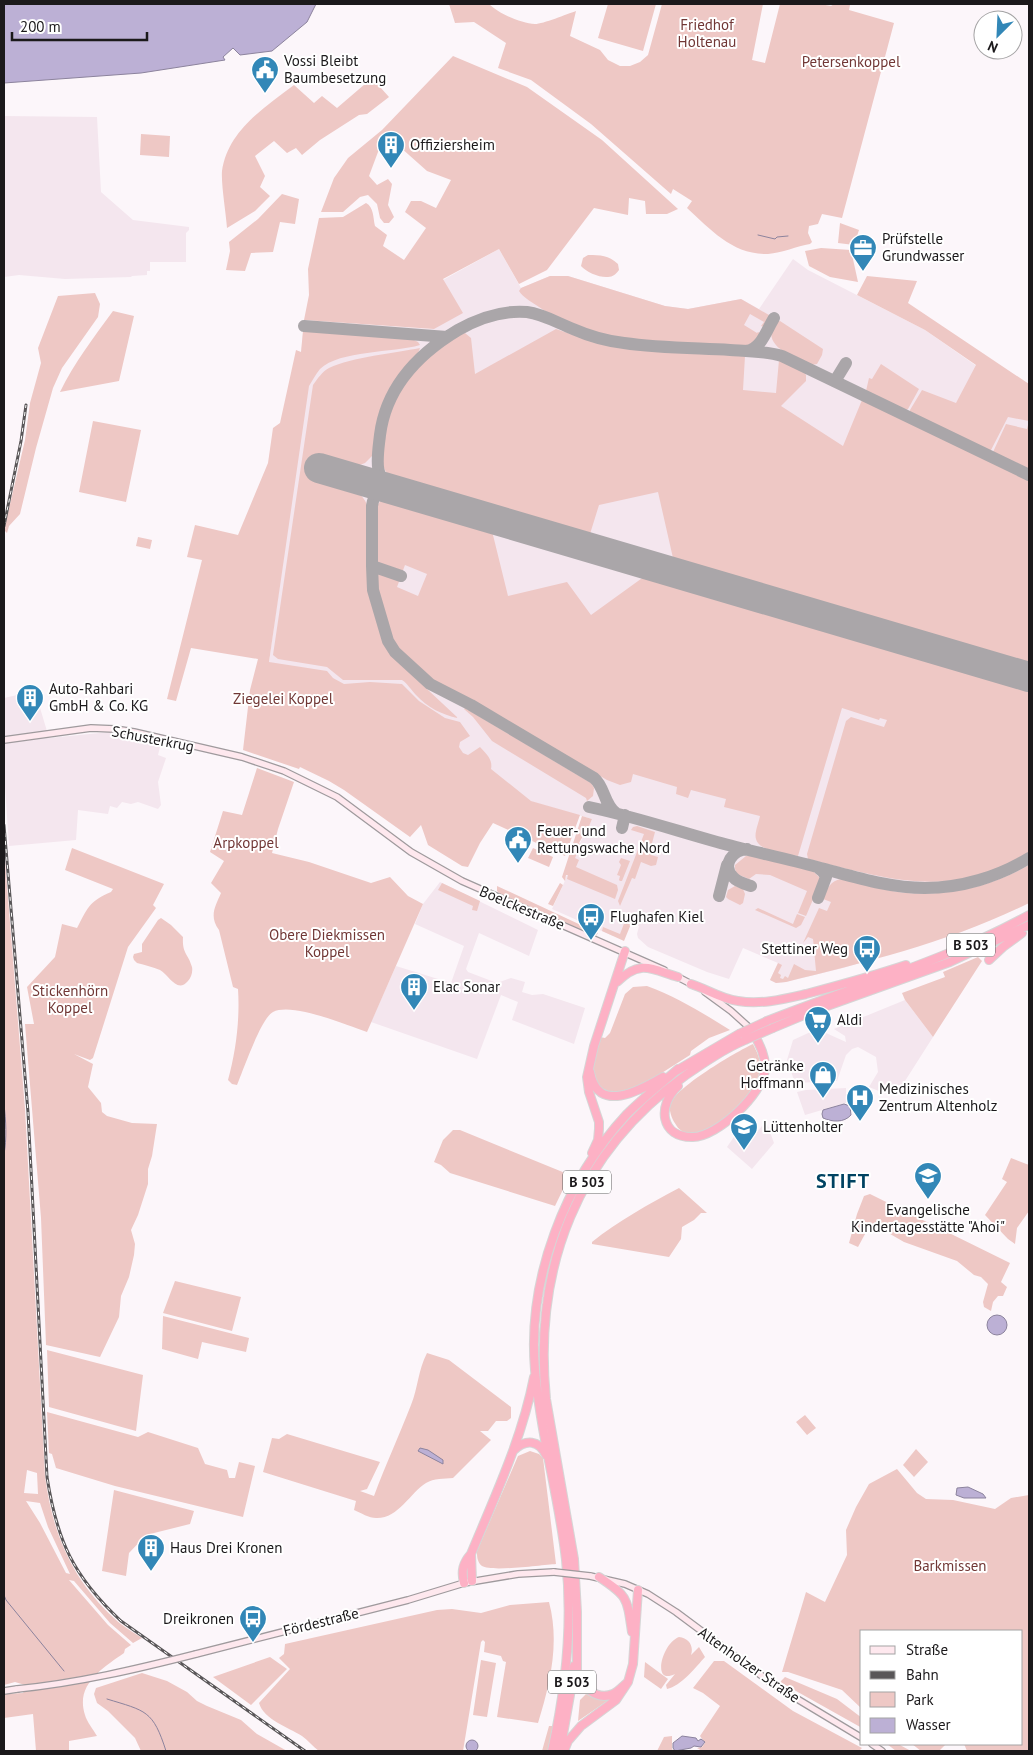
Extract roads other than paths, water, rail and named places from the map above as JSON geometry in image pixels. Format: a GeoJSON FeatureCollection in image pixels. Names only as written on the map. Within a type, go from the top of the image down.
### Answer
{"type":"FeatureCollection","features":[{"type":"Feature","properties":{"kind":"highway","name":"B 503"},"geometry":{"type":"LineString","coordinates":[[559,1751],[570,1695],[577,1612],[572,1544],[546,1399],[544,1321],[547,1295],[558,1248],[568,1220],[588,1181],[632,1121],[656,1098],[711,1058],[767,1021],[975,943],[1029,915]]}},
{"type":"Feature","properties":{"kind":"highway"},"geometry":{"type":"LineString","coordinates":[[989,960],[1029,926]]}},
{"type":"Feature","properties":{"kind":"highway","name":"B 503"},"geometry":{"type":"LineString","coordinates":[[552,1751],[565,1683],[569,1610],[564,1545],[548,1458],[535,1370],[535,1324],[550,1247],[564,1210],[588,1166],[612,1132],[628,1114],[678,1070],[742,1037],[773,1028],[816,1010],[950,962],[1029,926]]}},
{"type":"Feature","properties":{"kind":"highway"},"geometry":{"type":"LineString","coordinates":[[625,951],[590,1062],[592,1078],[596,1087],[607,1095],[617,1097],[638,1091],[678,1070]]}},
{"type":"Feature","properties":{"kind":"highway"},"geometry":{"type":"LineString","coordinates":[[691,984],[708,989],[724,998],[756,1002],[789,998],[910,964],[928,962]]}},
{"type":"Feature","properties":{"kind":"highway"},"geometry":{"type":"LineString","coordinates":[[615,983],[628,972],[640,968],[648,968],[678,977]]}},
{"type":"Feature","properties":{"kind":"highway","name":"B 503"},"geometry":{"type":"LineString","coordinates":[[687,1075],[669,1095],[664,1115],[668,1125],[677,1133],[689,1137],[699,1137],[719,1127],[738,1112],[752,1097],[762,1082],[765,1070],[764,1057],[752,1030]]}},
{"type":"Feature","properties":{"kind":"highway","name":"B 503"},"geometry":{"type":"LineString","coordinates":[[588,1166],[598,1140],[599,1129],[588,1086],[587,1077],[590,1062]]}},
{"type":"Feature","properties":{"kind":"highway"},"geometry":{"type":"LineString","coordinates":[[468,1582],[463,1568],[465,1561],[471,1554],[514,1450],[526,1415],[535,1370]]}},
{"type":"Feature","properties":{"kind":"highway"},"geometry":{"type":"LineString","coordinates":[[514,1450],[524,1442],[534,1443],[544,1449],[548,1458]]}},
{"type":"Feature","properties":{"kind":"highway"},"geometry":{"type":"LineString","coordinates":[[598,1577],[622,1594],[628,1605],[634,1649]]}},
{"type":"Feature","properties":{"kind":"highway"},"geometry":{"type":"LineString","coordinates":[[628,1605],[638,1590]]}},
{"type":"Feature","properties":{"kind":"highway"},"geometry":{"type":"LineString","coordinates":[[564,1751],[568,1741],[581,1726],[616,1700],[628,1682],[633,1664],[638,1590]]}},
{"type":"Feature","properties":{"kind":"highway"},"geometry":{"type":"LineString","coordinates":[[577,1612],[577,1672],[580,1682],[595,1694],[604,1696],[613,1694],[628,1682]]}},
{"type":"Feature","properties":{"kind":"street","name":"Schusterkrug"},"geometry":{"type":"LineString","coordinates":[[5,740],[91,728],[124,731],[242,757],[297,776]]}},
{"type":"Feature","properties":{"kind":"street","name":"Boelckestraße"},"geometry":{"type":"LineString","coordinates":[[297,776],[337,797],[411,852],[462,881],[490,895],[625,951],[678,977],[721,1003],[752,1030]]}},
{"type":"Feature","properties":{"kind":"street","name":"Fördestraße"},"geometry":{"type":"LineString","coordinates":[[4,1691],[54,1686],[87,1680],[408,1600],[468,1582],[518,1574],[554,1572],[598,1577],[638,1590]]}},
{"type":"Feature","properties":{"kind":"street","name":"Altenholzer Straße"},"geometry":{"type":"LineString","coordinates":[[638,1590],[648,1594],[676,1612],[774,1685],[860,1737]]}},
{"type":"Feature","properties":{"kind":"water"},"geometry":{"type":"Polygon","coordinates":[[[4,4],[316,4],[307,22],[272,51],[240,55],[233,48],[223,57],[225,60],[141,73],[4,83],[4,4]]]}},
{"type":"Feature","properties":{"kind":"water"},"geometry":{"type":"Polygon","coordinates":[[[844,1104],[850,1106],[851,1115],[848,1118],[838,1121],[823,1118],[823,1110],[844,1104]]]}},
{"type":"Feature","properties":{"kind":"water"},"geometry":{"type":"Polygon","coordinates":[[[997,1315],[1004,1318],[1007,1325],[1004,1332],[997,1335],[990,1332],[987,1325],[990,1318],[997,1315]]]}},
{"type":"Feature","properties":{"kind":"water"},"geometry":{"type":"Polygon","coordinates":[[[420,1448],[428,1450],[443,1460],[443,1464],[418,1451],[420,1448]]]}},
{"type":"Feature","properties":{"kind":"water"},"geometry":{"type":"Polygon","coordinates":[[[968,1487],[983,1494],[986,1498],[964,1498],[956,1495],[957,1488],[968,1487]]]}},
{"type":"Feature","properties":{"kind":"water"},"geometry":{"type":"Polygon","coordinates":[[[682,1736],[696,1738],[698,1741],[701,1739],[705,1742],[701,1747],[694,1746],[675,1751],[673,1743],[682,1736]]]}},
{"type":"Feature","properties":{"kind":"water"},"geometry":{"type":"Polygon","coordinates":[[[470,1740],[474,1740],[478,1746],[474,1752],[470,1752],[466,1748],[466,1744],[470,1740]]]}},
{"type":"Feature","properties":{"kind":"waterway"},"geometry":{"type":"LineString","coordinates":[[758,235],[775,239],[788,236]]}},
{"type":"Feature","properties":{"kind":"waterway"},"geometry":{"type":"LineString","coordinates":[[4,1105],[6,1130],[4,1154]]}},
{"type":"Feature","properties":{"kind":"waterway"},"geometry":{"type":"LineString","coordinates":[[4,1595],[6,1600],[64,1671]]}},
{"type":"Feature","properties":{"kind":"waterway"},"geometry":{"type":"LineString","coordinates":[[107,1699],[131,1706],[146,1714],[157,1727],[166,1751]]}},
{"type":"Feature","properties":{"kind":"railway"},"geometry":{"type":"LineString","coordinates":[[4,526],[21,441],[26,405]]}},
{"type":"Feature","properties":{"kind":"railway"},"geometry":{"type":"LineString","coordinates":[[4,825],[28,1112],[47,1477],[51,1500],[62,1539],[79,1573],[104,1605],[121,1621],[305,1751]]}},
{"type":"Feature","properties":{"kind":"place","name":"Vossi Bleibt Baumbesetzung"},"geometry":{"type":"Point","coordinates":[265,94]}},
{"type":"Feature","properties":{"kind":"place","name":"Offiziersheim"},"geometry":{"type":"Point","coordinates":[391,169]}},
{"type":"Feature","properties":{"kind":"place","name":"Prüfstelle Grundwasser"},"geometry":{"type":"Point","coordinates":[863,272]}},
{"type":"Feature","properties":{"kind":"place","name":"Auto-Rahbari GmbH & Co. KG"},"geometry":{"type":"Point","coordinates":[30,722]}},
{"type":"Feature","properties":{"kind":"place","name":"Feuer- und Rettungswache Nord"},"geometry":{"type":"Point","coordinates":[518,864]}},
{"type":"Feature","properties":{"kind":"place","name":"Flughafen Kiel"},"geometry":{"type":"Point","coordinates":[591,941]}},
{"type":"Feature","properties":{"kind":"place","name":"Stettiner Weg"},"geometry":{"type":"Point","coordinates":[867,973]}},
{"type":"Feature","properties":{"kind":"place","name":"Elac Sonar"},"geometry":{"type":"Point","coordinates":[414,1011]}},
{"type":"Feature","properties":{"kind":"place","name":"Aldi"},"geometry":{"type":"Point","coordinates":[818,1044]}},
{"type":"Feature","properties":{"kind":"place","name":"Getränke Hoffmann"},"geometry":{"type":"Point","coordinates":[823,1099]}},
{"type":"Feature","properties":{"kind":"place","name":"Medizinisches Zentrum Altenholz"},"geometry":{"type":"Point","coordinates":[860,1122]}},
{"type":"Feature","properties":{"kind":"place","name":"Lüttenholter"},"geometry":{"type":"Point","coordinates":[744,1151]}},
{"type":"Feature","properties":{"kind":"place","name":"Evangelische Kindertagesstätte \"Ahoi\""},"geometry":{"type":"Point","coordinates":[928,1200]}},
{"type":"Feature","properties":{"kind":"place","name":"Haus Drei Kronen"},"geometry":{"type":"Point","coordinates":[151,1572]}},
{"type":"Feature","properties":{"kind":"place","name":"Dreikronen"},"geometry":{"type":"Point","coordinates":[253,1643]}},
{"type":"Feature","properties":{"kind":"district","name":"STIFT"},"geometry":{"type":"Point","coordinates":[843,1181]}},
{"type":"Feature","properties":{"kind":"park label","name":"Friedhof Holtenau"},"geometry":{"type":"Point","coordinates":[707,34]}},
{"type":"Feature","properties":{"kind":"park label","name":"Petersenkoppel"},"geometry":{"type":"Point","coordinates":[851,62]}},
{"type":"Feature","properties":{"kind":"park label","name":"Ziegelei Koppel"},"geometry":{"type":"Point","coordinates":[283,699]}},
{"type":"Feature","properties":{"kind":"park label","name":"Arpkoppel"},"geometry":{"type":"Point","coordinates":[246,843]}},
{"type":"Feature","properties":{"kind":"park label","name":"Obere Diekmissen Koppel"},"geometry":{"type":"Point","coordinates":[327,944]}},
{"type":"Feature","properties":{"kind":"park label","name":"Stickenhörn Koppel"},"geometry":{"type":"Point","coordinates":[70,1000]}},
{"type":"Feature","properties":{"kind":"park label","name":"Barkmissen"},"geometry":{"type":"Point","coordinates":[950,1566]}}]}
